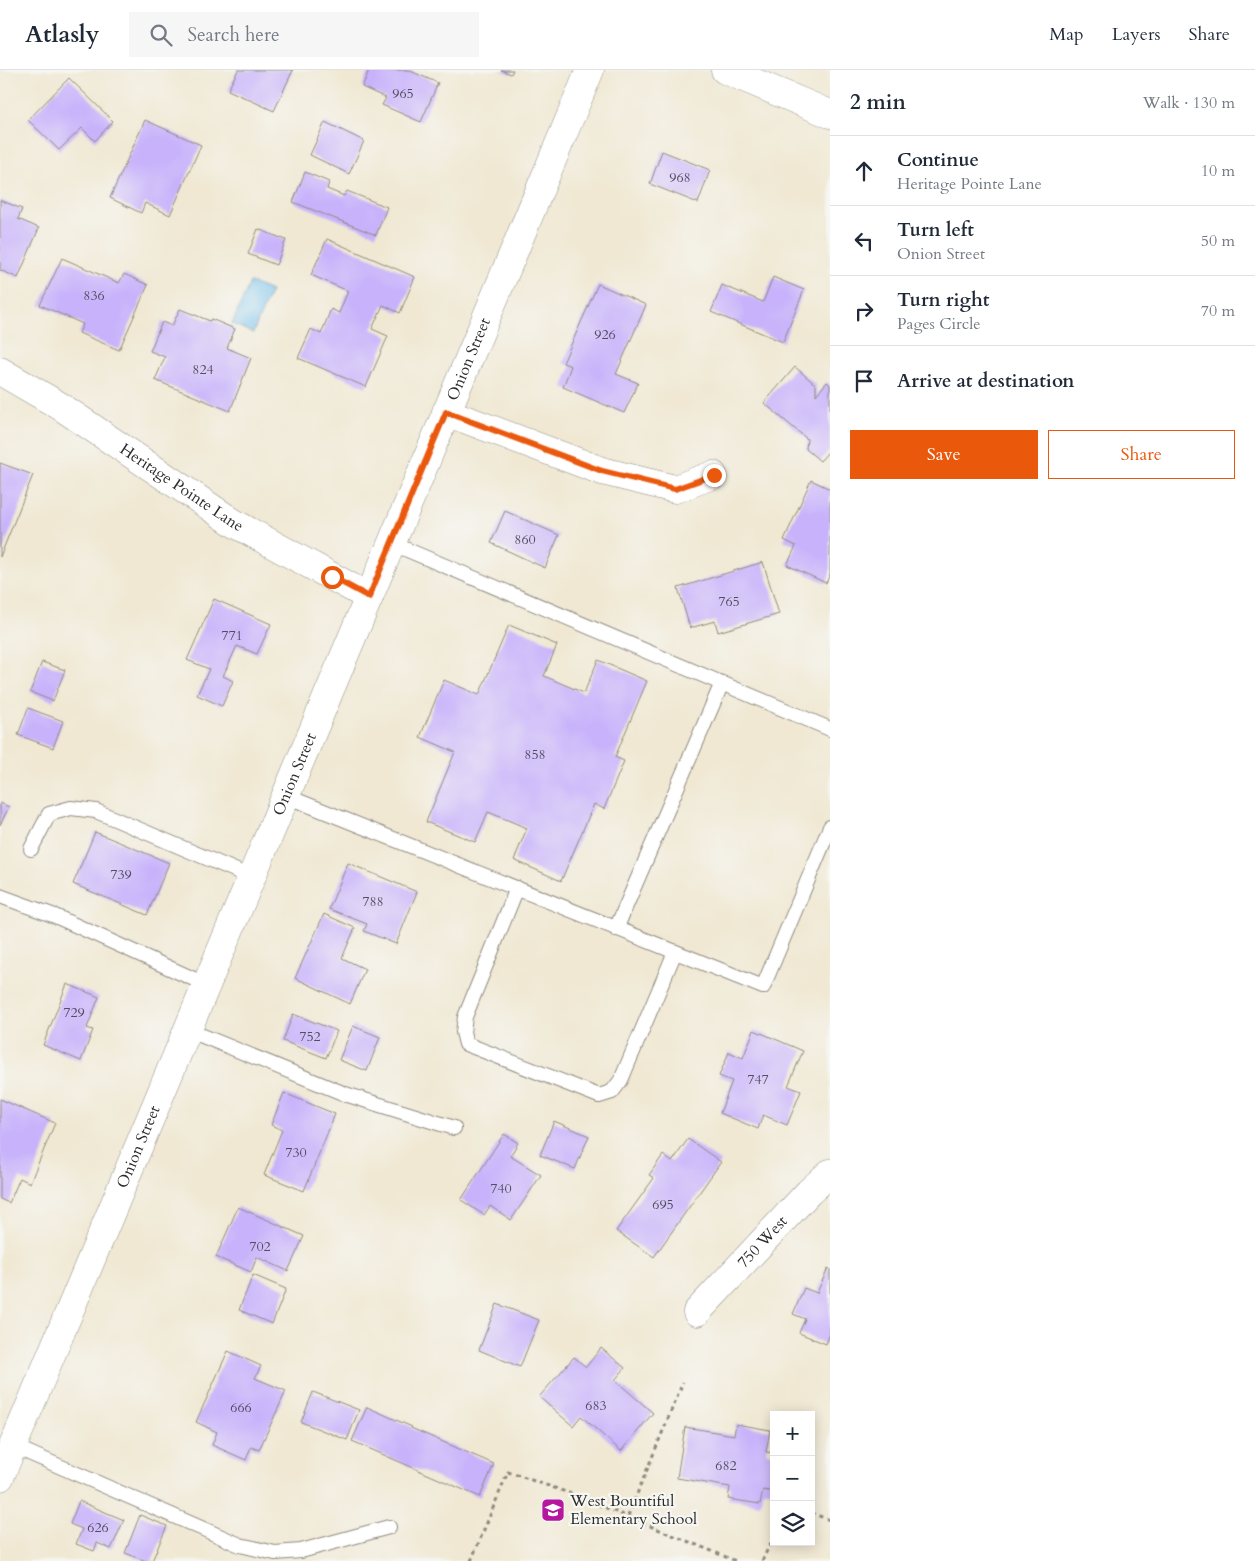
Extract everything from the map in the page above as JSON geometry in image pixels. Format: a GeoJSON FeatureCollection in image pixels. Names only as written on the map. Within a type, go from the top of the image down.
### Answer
{"type":"FeatureCollection","features":[{"type":"Feature","properties":{"kind":"street","name":"Onion Street"},"geometry":{"type":"LineString","coordinates":[[0,1477],[590,70]]}},
{"type":"Feature","properties":{"kind":"street"},"geometry":{"type":"LineString","coordinates":[[725,70],[830,114]]}},
{"type":"Feature","properties":{"kind":"street","name":"Heritage Pointe Lane"},"geometry":{"type":"LineString","coordinates":[[0,372],[60,406],[234,523],[369,597]]}},
{"type":"Feature","properties":{"kind":"street"},"geometry":{"type":"LineString","coordinates":[[446,412],[602,471],[675,489],[714,475]]}},
{"type":"Feature","properties":{"kind":"street","name":"750 West"},"geometry":{"type":"LineString","coordinates":[[697,1312],[809,1192],[830,1173]]}},
{"type":"Feature","properties":{"kind":"lane"},"geometry":{"type":"LineString","coordinates":[[391,544],[830,729]]}},
{"type":"Feature","properties":{"kind":"lane"},"geometry":{"type":"LineString","coordinates":[[616,928],[722,683]]}},
{"type":"Feature","properties":{"kind":"lane"},"geometry":{"type":"LineString","coordinates":[[286,796],[762,988],[830,827]]}},
{"type":"Feature","properties":{"kind":"lane"},"geometry":{"type":"LineString","coordinates":[[31,849],[49,814],[71,808],[96,811],[251,877]]}},
{"type":"Feature","properties":{"kind":"lane"},"geometry":{"type":"LineString","coordinates":[[517,888],[465,1017],[463,1032],[466,1044],[599,1096],[612,1092],[620,1080],[675,952]]}},
{"type":"Feature","properties":{"kind":"lane"},"geometry":{"type":"LineString","coordinates":[[0,896],[55,916],[206,986]]}},
{"type":"Feature","properties":{"kind":"lane"},"geometry":{"type":"LineString","coordinates":[[188,1030],[344,1094],[454,1128]]}},
{"type":"Feature","properties":{"kind":"lane"},"geometry":{"type":"LineString","coordinates":[[13,1446],[240,1545],[275,1553],[301,1551],[388,1527]]}},
{"type":"Feature","properties":{"kind":"path"},"geometry":{"type":"LineString","coordinates":[[628,1516],[682,1382]]}},
{"type":"Feature","properties":{"kind":"path"},"geometry":{"type":"LineString","coordinates":[[471,1561],[508,1472],[572,1494],[736,1561]]}},
{"type":"Feature","properties":{"kind":"path"},"geometry":{"type":"LineString","coordinates":[[815,1514],[830,1520]]}},
{"type":"Feature","properties":{"kind":"path"},"geometry":{"type":"LineString","coordinates":[[762,1561],[770,1544]]}},
{"type":"Feature","properties":{"kind":"water"},"geometry":{"type":"Polygon","coordinates":[[[250,282],[271,291],[253,333],[232,324],[250,282]]]}},
{"type":"Feature","properties":{"kind":"building"},"geometry":{"type":"Polygon","coordinates":[[[238,70],[293,70],[274,111],[228,90],[238,70]]]}},
{"type":"Feature","properties":{"kind":"building"},"geometry":{"type":"Polygon","coordinates":[[[369,70],[408,70],[438,83],[421,122],[382,105],[386,98],[362,87],[369,70]]]}},
{"type":"Feature","properties":{"kind":"building"},"geometry":{"type":"Polygon","coordinates":[[[501,70],[513,70],[511,74],[501,70]]]}},
{"type":"Feature","properties":{"kind":"building"},"geometry":{"type":"Polygon","coordinates":[[[69,78],[113,121],[95,141],[82,128],[59,150],[28,120],[69,78]]]}},
{"type":"Feature","properties":{"kind":"building"},"geometry":{"type":"Polygon","coordinates":[[[145,120],[201,145],[170,215],[145,203],[141,213],[110,198],[145,120]]]}},
{"type":"Feature","properties":{"kind":"building"},"geometry":{"type":"Polygon","coordinates":[[[325,122],[364,141],[349,174],[310,155],[325,122]]]}},
{"type":"Feature","properties":{"kind":"building"},"geometry":{"type":"Polygon","coordinates":[[[662,151],[710,170],[698,203],[650,184],[662,151]]]}},
{"type":"Feature","properties":{"kind":"building"},"geometry":{"type":"Polygon","coordinates":[[[305,172],[329,182],[327,189],[344,196],[347,191],[387,207],[376,235],[293,202],[305,172]]]}},
{"type":"Feature","properties":{"kind":"building"},"geometry":{"type":"Polygon","coordinates":[[[0,200],[22,209],[18,219],[39,228],[18,278],[0,270],[0,200]]]}},
{"type":"Feature","properties":{"kind":"building"},"geometry":{"type":"Polygon","coordinates":[[[258,229],[286,240],[276,265],[248,254],[258,229]]]}},
{"type":"Feature","properties":{"kind":"building"},"geometry":{"type":"Polygon","coordinates":[[[327,239],[415,277],[400,313],[383,305],[372,329],[388,336],[366,387],[298,358],[311,329],[321,334],[331,309],[339,313],[348,291],[311,275],[327,239]]]}},
{"type":"Feature","properties":{"kind":"building"},"geometry":{"type":"Polygon","coordinates":[[[62,258],[119,283],[124,274],[148,285],[119,350],[79,333],[83,324],[40,305],[62,258]]]}},
{"type":"Feature","properties":{"kind":"building"},"geometry":{"type":"Polygon","coordinates":[[[773,277],[804,290],[783,342],[711,312],[722,285],[763,302],[773,277]]]}},
{"type":"Feature","properties":{"kind":"building"},"geometry":{"type":"Polygon","coordinates":[[[598,284],[646,305],[616,374],[638,383],[624,413],[563,387],[571,366],[563,363],[598,284]]]}},
{"type":"Feature","properties":{"kind":"building"},"geometry":{"type":"Polygon","coordinates":[[[180,309],[235,329],[227,348],[251,358],[230,411],[155,380],[165,357],[150,351],[162,322],[172,326],[180,309]]]}},
{"type":"Feature","properties":{"kind":"building"},"geometry":{"type":"Polygon","coordinates":[[[795,367],[816,385],[816,395],[827,382],[830,385],[830,450],[820,461],[806,449],[807,439],[764,403],[795,367]]]}},
{"type":"Feature","properties":{"kind":"building"},"geometry":{"type":"Polygon","coordinates":[[[0,463],[33,475],[0,557],[0,463]]]}},
{"type":"Feature","properties":{"kind":"building"},"geometry":{"type":"Polygon","coordinates":[[[811,480],[830,489],[830,574],[826,583],[787,565],[796,546],[784,540],[811,480]]]}},
{"type":"Feature","properties":{"kind":"building"},"geometry":{"type":"Polygon","coordinates":[[[505,511],[559,535],[545,568],[491,543],[505,511]]]}},
{"type":"Feature","properties":{"kind":"building"},"geometry":{"type":"Polygon","coordinates":[[[763,562],[779,614],[718,632],[715,621],[690,628],[678,588],[763,562]]]}},
{"type":"Feature","properties":{"kind":"building"},"geometry":{"type":"Polygon","coordinates":[[[214,599],[271,624],[257,654],[237,646],[223,676],[233,681],[222,706],[197,695],[209,669],[187,660],[214,599]]]}},
{"type":"Feature","properties":{"kind":"building"},"geometry":{"type":"Polygon","coordinates":[[[509,625],[557,645],[544,676],[584,693],[598,660],[647,681],[615,757],[624,761],[604,809],[594,804],[561,881],[514,860],[527,828],[488,812],[475,842],[426,822],[455,752],[420,737],[444,680],[479,695],[509,625]]]}},
{"type":"Feature","properties":{"kind":"building"},"geometry":{"type":"Polygon","coordinates":[[[42,662],[65,670],[53,701],[30,692],[42,662]]]}},
{"type":"Feature","properties":{"kind":"building"},"geometry":{"type":"Polygon","coordinates":[[[28,708],[63,721],[53,748],[18,735],[28,708]]]}},
{"type":"Feature","properties":{"kind":"building"},"geometry":{"type":"Polygon","coordinates":[[[0,803],[9,807],[0,825],[0,803]]]}},
{"type":"Feature","properties":{"kind":"building"},"geometry":{"type":"Polygon","coordinates":[[[95,832],[169,863],[147,915],[73,884],[95,832]]]}},
{"type":"Feature","properties":{"kind":"building"},"geometry":{"type":"Polygon","coordinates":[[[348,863],[417,892],[396,944],[364,931],[367,924],[329,909],[348,863]]]}},
{"type":"Feature","properties":{"kind":"building"},"geometry":{"type":"Polygon","coordinates":[[[324,914],[355,928],[342,958],[365,969],[350,1004],[295,978],[324,914]]]}},
{"type":"Feature","properties":{"kind":"building"},"geometry":{"type":"Polygon","coordinates":[[[67,984],[99,997],[87,1028],[93,1030],[81,1061],[43,1045],[67,984]]]}},
{"type":"Feature","properties":{"kind":"building"},"geometry":{"type":"Polygon","coordinates":[[[293,1014],[337,1031],[326,1058],[283,1041],[293,1014]]]}},
{"type":"Feature","properties":{"kind":"building"},"geometry":{"type":"Polygon","coordinates":[[[353,1026],[380,1037],[367,1071],[339,1060],[353,1026]]]}},
{"type":"Feature","properties":{"kind":"building"},"geometry":{"type":"Polygon","coordinates":[[[754,1030],[803,1051],[788,1086],[801,1091],[787,1125],[763,1115],[758,1129],[720,1113],[732,1081],[719,1076],[729,1052],[743,1058],[754,1030]]]}},
{"type":"Feature","properties":{"kind":"building"},"geometry":{"type":"Polygon","coordinates":[[[284,1093],[335,1114],[304,1191],[264,1175],[282,1130],[271,1125],[284,1093]]]}},
{"type":"Feature","properties":{"kind":"building"},"geometry":{"type":"Polygon","coordinates":[[[0,1099],[55,1123],[30,1183],[20,1178],[9,1203],[0,1199],[0,1099]]]}},
{"type":"Feature","properties":{"kind":"building"},"geometry":{"type":"Polygon","coordinates":[[[554,1121],[589,1136],[575,1169],[540,1155],[554,1121]]]}},
{"type":"Feature","properties":{"kind":"building"},"geometry":{"type":"Polygon","coordinates":[[[504,1134],[518,1143],[510,1156],[541,1175],[511,1220],[490,1206],[484,1215],[461,1200],[504,1134]]]}},
{"type":"Feature","properties":{"kind":"building"},"geometry":{"type":"Polygon","coordinates":[[[688,1139],[721,1162],[654,1257],[616,1231],[654,1178],[649,1175],[663,1155],[672,1162],[688,1139]]]}},
{"type":"Feature","properties":{"kind":"building"},"geometry":{"type":"Polygon","coordinates":[[[238,1207],[304,1236],[288,1271],[257,1257],[251,1272],[216,1257],[238,1207]]]}},
{"type":"Feature","properties":{"kind":"building"},"geometry":{"type":"Polygon","coordinates":[[[828,1268],[830,1269],[830,1334],[826,1344],[799,1333],[805,1319],[793,1314],[804,1288],[817,1293],[828,1268]]]}},
{"type":"Feature","properties":{"kind":"building"},"geometry":{"type":"Polygon","coordinates":[[[253,1275],[286,1289],[272,1324],[239,1310],[253,1275]]]}},
{"type":"Feature","properties":{"kind":"building"},"geometry":{"type":"Polygon","coordinates":[[[497,1304],[539,1320],[520,1367],[479,1350],[497,1304]]]}},
{"type":"Feature","properties":{"kind":"building"},"geometry":{"type":"Polygon","coordinates":[[[601,1348],[625,1368],[615,1380],[653,1413],[621,1451],[581,1416],[573,1426],[539,1397],[574,1357],[586,1367],[601,1348]]]}},
{"type":"Feature","properties":{"kind":"building"},"geometry":{"type":"Polygon","coordinates":[[[228,1351],[261,1366],[255,1378],[286,1391],[259,1450],[251,1447],[246,1460],[212,1445],[217,1432],[196,1422],[228,1351]]]}},
{"type":"Feature","properties":{"kind":"building"},"geometry":{"type":"Polygon","coordinates":[[[313,1392],[359,1410],[347,1440],[301,1422],[313,1392]]]}},
{"type":"Feature","properties":{"kind":"building"},"geometry":{"type":"Polygon","coordinates":[[[367,1407],[494,1464],[480,1497],[352,1441],[367,1407]]]}},
{"type":"Feature","properties":{"kind":"building"},"geometry":{"type":"Polygon","coordinates":[[[736,1424],[770,1430],[766,1452],[770,1452],[770,1491],[763,1490],[760,1504],[728,1499],[730,1487],[677,1478],[685,1427],[734,1435],[736,1424]]]}},
{"type":"Feature","properties":{"kind":"building"},"geometry":{"type":"Polygon","coordinates":[[[79,1501],[124,1520],[111,1549],[97,1543],[94,1551],[76,1544],[82,1529],[70,1524],[79,1501]]]}},
{"type":"Feature","properties":{"kind":"building"},"geometry":{"type":"Polygon","coordinates":[[[140,1515],[167,1526],[152,1561],[146,1561],[125,1553],[140,1515]]]}},
{"type":"Feature","properties":{"kind":"place","name":"West Bountiful Elementary School"},"geometry":{"type":"Point","coordinates":[553,1510]}},
{"type":"Feature","properties":{"kind":"route"},"geometry":{"type":"LineString","coordinates":[[332,577],[369,597],[446,412],[602,471],[675,489],[714,475]]}}]}
